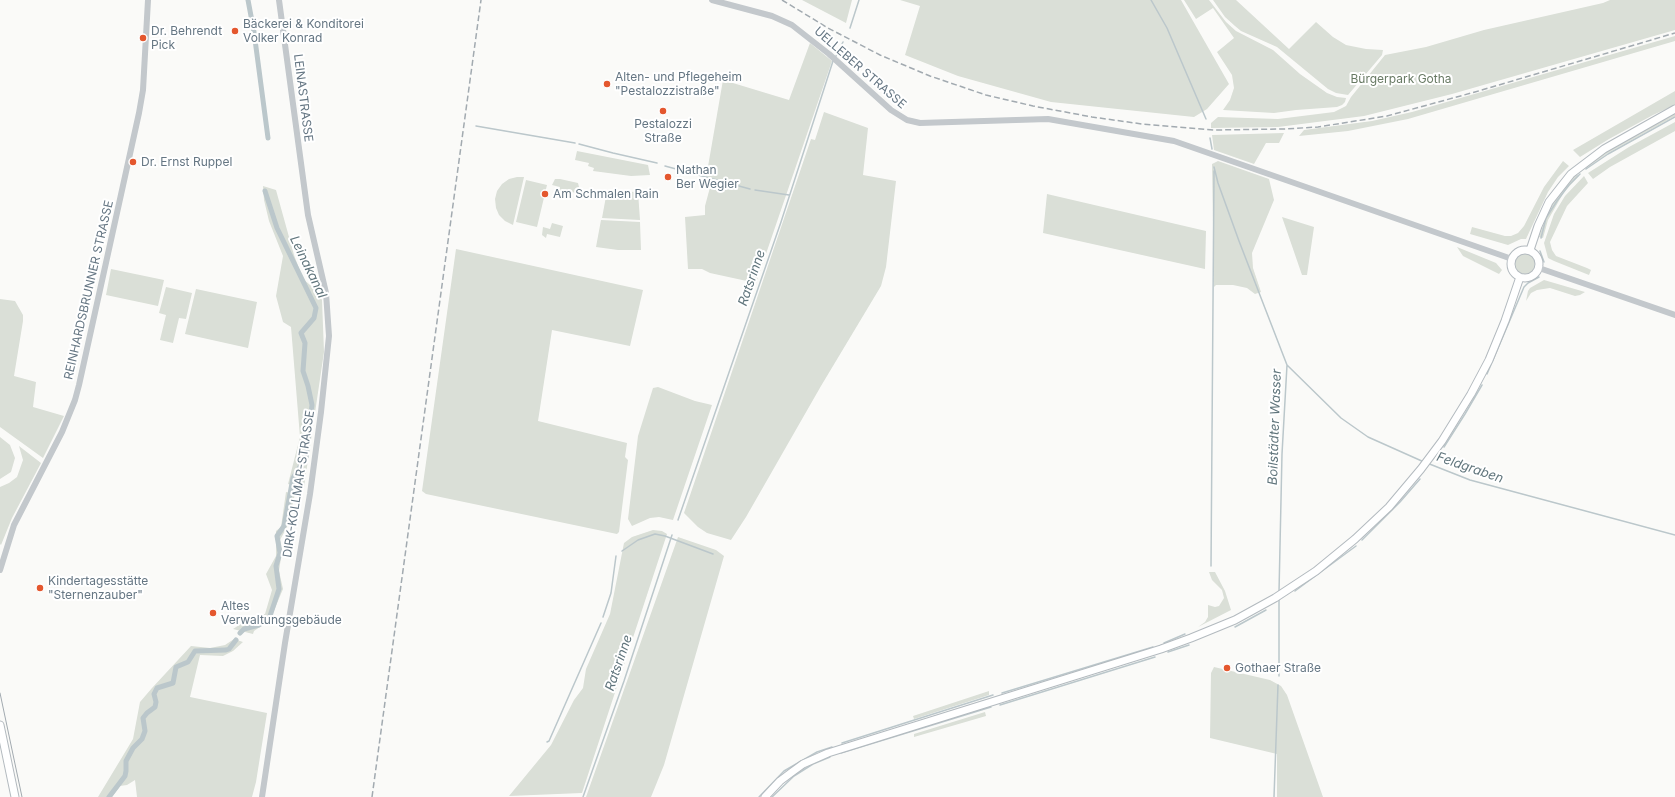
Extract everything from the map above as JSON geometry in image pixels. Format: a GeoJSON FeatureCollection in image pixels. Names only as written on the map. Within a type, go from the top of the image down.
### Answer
{"type":"FeatureCollection","features":[{"type":"Feature","properties":{"kind":"main road"},"geometry":{"type":"LineString","coordinates":[[1530,250],[1538,226],[1549,202],[1563,182],[1571,174],[1604,149],[1675,109]]}},
{"type":"Feature","properties":{"kind":"main road"},"geometry":{"type":"LineString","coordinates":[[1530,250],[1538,257],[1539,268],[1531,276],[1520,277],[1512,270],[1512,259],[1519,251],[1530,250]]}},
{"type":"Feature","properties":{"kind":"main road"},"geometry":{"type":"LineString","coordinates":[[765,797],[780,781],[803,764],[828,753],[1160,650],[1229,623],[1275,598],[1316,571],[1355,539],[1389,507],[1431,457],[1454,424],[1480,377],[1505,321],[1520,277]]}},
{"type":"Feature","properties":{"kind":"main road"},"geometry":{"type":"LineString","coordinates":[[0,725],[15,797]]}},
{"type":"Feature","properties":{"kind":"street","name":"REINHARDSBRUNNER STRASSE"},"geometry":{"type":"LineString","coordinates":[[0,570],[14,525],[62,432],[75,400],[79,385],[143,93],[148,0]]}},
{"type":"Feature","properties":{"kind":"street","name":"LEINASTRASSE"},"geometry":{"type":"LineString","coordinates":[[279,0],[302,175]]}},
{"type":"Feature","properties":{"kind":"street","name":"UELLEBER STRASSE"},"geometry":{"type":"LineString","coordinates":[[712,0],[780,19],[800,31],[836,60],[891,110],[907,120],[920,122],[1048,119],[1174,141],[1512,259]]}},
{"type":"Feature","properties":{"kind":"street","name":"DIRK-KOLLMAR-STRASSE"},"geometry":{"type":"LineString","coordinates":[[262,797],[285,643],[310,494],[329,336],[326,293],[309,225],[302,175]]}},
{"type":"Feature","properties":{"kind":"street"},"geometry":{"type":"LineString","coordinates":[[1539,268],[1675,315]]}},
{"type":"Feature","properties":{"kind":"green space"},"geometry":{"type":"Polygon","coordinates":[[[802,0],[852,0],[846,23],[802,0]]]}},
{"type":"Feature","properties":{"kind":"green space"},"geometry":{"type":"Polygon","coordinates":[[[900,0],[1181,0],[1229,84],[1207,109],[1194,117],[1051,102],[958,76],[905,55],[920,6],[900,0]]]}},
{"type":"Feature","properties":{"kind":"green space"},"geometry":{"type":"Polygon","coordinates":[[[1184,0],[1209,0],[1226,22],[1236,31],[1273,50],[1300,74],[1327,93],[1337,97],[1346,98],[1345,102],[1337,107],[1274,113],[1223,110],[1230,100],[1234,88],[1232,75],[1217,52],[1234,38],[1213,8],[1196,19],[1184,0]]]}},
{"type":"Feature","properties":{"kind":"green space"},"geometry":{"type":"Polygon","coordinates":[[[1213,0],[1236,0],[1289,49],[1316,22],[1333,37],[1346,45],[1366,49],[1383,50],[1382,55],[1348,95],[1336,93],[1328,89],[1277,47],[1241,31],[1225,17],[1213,0]]]}},
{"type":"Feature","properties":{"kind":"green space","name":"Bürgerpark Gotha"},"geometry":{"type":"Polygon","coordinates":[[[1610,0],[1675,0],[1675,30],[1452,94],[1364,116],[1278,127],[1211,128],[1211,123],[1218,117],[1278,119],[1334,112],[1346,106],[1351,97],[1385,55],[1426,47],[1484,30],[1603,3],[1610,0]]]}},
{"type":"Feature","properties":{"kind":"green space"},"geometry":{"type":"Polygon","coordinates":[[[1675,36],[1675,41],[1408,119],[1348,131],[1299,136],[1304,130],[1372,121],[1412,112],[1675,36]]]}},
{"type":"Feature","properties":{"kind":"green space"},"geometry":{"type":"Polygon","coordinates":[[[810,43],[832,61],[756,283],[710,273],[702,269],[688,269],[685,217],[705,215],[705,206],[712,180],[706,178],[723,80],[789,100],[810,43]]]}},
{"type":"Feature","properties":{"kind":"green space"},"geometry":{"type":"Polygon","coordinates":[[[1675,91],[1675,105],[1609,139],[1580,157],[1573,150],[1675,91]]]}},
{"type":"Feature","properties":{"kind":"green space"},"geometry":{"type":"Polygon","coordinates":[[[824,112],[868,128],[863,175],[896,181],[886,267],[881,286],[821,386],[746,517],[731,540],[707,533],[698,527],[684,513],[811,139],[815,140],[824,112]]]}},
{"type":"Feature","properties":{"kind":"green space"},"geometry":{"type":"Polygon","coordinates":[[[1675,113],[1675,116],[1608,153],[1587,168],[1586,167],[1602,154],[1675,113]]]}},
{"type":"Feature","properties":{"kind":"green space"},"geometry":{"type":"Polygon","coordinates":[[[1675,122],[1675,131],[1610,167],[1593,179],[1588,173],[1629,147],[1675,122]]]}},
{"type":"Feature","properties":{"kind":"green space"},"geometry":{"type":"Polygon","coordinates":[[[1284,133],[1279,143],[1266,143],[1254,164],[1214,150],[1212,135],[1284,133]]]}},
{"type":"Feature","properties":{"kind":"green space"},"geometry":{"type":"Polygon","coordinates":[[[577,151],[648,165],[650,175],[631,176],[593,171],[594,168],[588,166],[589,163],[575,160],[577,151]]]}},
{"type":"Feature","properties":{"kind":"green space"},"geometry":{"type":"Polygon","coordinates":[[[1218,161],[1269,179],[1274,200],[1252,253],[1253,268],[1261,292],[1255,294],[1247,288],[1233,285],[1216,285],[1214,287],[1212,164],[1218,161]]]}},
{"type":"Feature","properties":{"kind":"green space"},"geometry":{"type":"Polygon","coordinates":[[[1563,161],[1569,166],[1558,177],[1548,192],[1526,239],[1521,239],[1508,245],[1470,234],[1472,227],[1505,236],[1511,236],[1518,233],[1524,226],[1544,187],[1563,161]]]}},
{"type":"Feature","properties":{"kind":"green space"},"geometry":{"type":"Polygon","coordinates":[[[1576,174],[1579,176],[1564,192],[1548,220],[1543,238],[1539,237],[1547,214],[1554,201],[1576,174]]]}},
{"type":"Feature","properties":{"kind":"green space"},"geometry":{"type":"Polygon","coordinates":[[[1584,176],[1588,183],[1567,206],[1550,242],[1552,250],[1556,256],[1591,270],[1589,275],[1548,258],[1544,243],[1554,214],[1565,196],[1584,176]]]}},
{"type":"Feature","properties":{"kind":"green space"},"geometry":{"type":"Polygon","coordinates":[[[524,177],[513,225],[505,221],[499,215],[496,208],[495,199],[497,191],[502,184],[509,179],[524,177]]]}},
{"type":"Feature","properties":{"kind":"green space"},"geometry":{"type":"Polygon","coordinates":[[[555,179],[578,183],[578,193],[571,192],[569,197],[558,194],[560,187],[552,185],[555,179]]]}},
{"type":"Feature","properties":{"kind":"green space"},"geometry":{"type":"Polygon","coordinates":[[[526,180],[547,185],[537,227],[516,222],[526,180]]]}},
{"type":"Feature","properties":{"kind":"green space"},"geometry":{"type":"Polygon","coordinates":[[[263,186],[276,190],[294,255],[303,279],[316,290],[322,300],[324,352],[304,487],[288,484],[300,437],[291,327],[283,322],[276,296],[283,256],[269,221],[264,200],[263,186]]]}},
{"type":"Feature","properties":{"kind":"green space"},"geometry":{"type":"Polygon","coordinates":[[[607,191],[638,192],[640,220],[602,218],[607,191]]]}},
{"type":"Feature","properties":{"kind":"green space"},"geometry":{"type":"Polygon","coordinates":[[[1047,194],[1206,231],[1205,269],[1043,233],[1047,194]]]}},
{"type":"Feature","properties":{"kind":"green space"},"geometry":{"type":"Polygon","coordinates":[[[1282,217],[1314,227],[1307,275],[1302,275],[1282,217]]]}},
{"type":"Feature","properties":{"kind":"green space"},"geometry":{"type":"Polygon","coordinates":[[[601,220],[640,222],[641,250],[618,250],[596,247],[601,220]]]}},
{"type":"Feature","properties":{"kind":"green space"},"geometry":{"type":"Polygon","coordinates":[[[552,223],[563,226],[560,237],[547,234],[546,238],[542,235],[543,227],[550,229],[552,223]]]}},
{"type":"Feature","properties":{"kind":"green space"},"geometry":{"type":"Polygon","coordinates":[[[1457,247],[1496,263],[1502,270],[1499,274],[1463,256],[1457,247]]]}},
{"type":"Feature","properties":{"kind":"green space"},"geometry":{"type":"Polygon","coordinates":[[[456,249],[643,290],[630,346],[552,330],[538,421],[627,443],[625,457],[628,460],[619,532],[617,534],[426,494],[422,491],[456,249]]]}},
{"type":"Feature","properties":{"kind":"green space"},"geometry":{"type":"Polygon","coordinates":[[[1525,254],[1532,257],[1535,264],[1532,271],[1525,274],[1518,271],[1515,264],[1518,257],[1525,254]]]}},
{"type":"Feature","properties":{"kind":"green space"},"geometry":{"type":"Polygon","coordinates":[[[111,269],[164,280],[158,306],[106,295],[111,269]]]}},
{"type":"Feature","properties":{"kind":"green space"},"geometry":{"type":"Polygon","coordinates":[[[1544,280],[1585,292],[1575,296],[1550,288],[1537,290],[1531,293],[1526,301],[1530,288],[1544,280]]]}},
{"type":"Feature","properties":{"kind":"green space"},"geometry":{"type":"Polygon","coordinates":[[[166,287],[192,293],[186,319],[179,318],[173,343],[160,340],[166,315],[159,313],[166,287]]]}},
{"type":"Feature","properties":{"kind":"green space"},"geometry":{"type":"Polygon","coordinates":[[[196,289],[257,302],[248,348],[185,334],[196,289]]]}},
{"type":"Feature","properties":{"kind":"green space"},"geometry":{"type":"Polygon","coordinates":[[[0,299],[15,301],[23,315],[14,376],[36,382],[33,407],[64,416],[43,458],[0,427],[0,299]]]}},
{"type":"Feature","properties":{"kind":"green space"},"geometry":{"type":"Polygon","coordinates":[[[658,387],[695,401],[712,405],[673,520],[659,517],[650,518],[632,526],[628,519],[638,436],[653,388],[658,387]]]}},
{"type":"Feature","properties":{"kind":"green space"},"geometry":{"type":"Polygon","coordinates":[[[0,437],[10,445],[15,458],[11,472],[0,479],[0,437]]]}},
{"type":"Feature","properties":{"kind":"green space"},"geometry":{"type":"Polygon","coordinates":[[[19,446],[41,463],[12,518],[1,545],[0,487],[17,477],[23,460],[19,446]]]}},
{"type":"Feature","properties":{"kind":"green space"},"geometry":{"type":"Polygon","coordinates":[[[286,492],[295,494],[287,527],[280,540],[282,551],[279,571],[283,589],[270,620],[254,631],[253,634],[233,629],[247,620],[265,614],[272,590],[266,574],[276,556],[276,531],[281,527],[286,492]]]}},
{"type":"Feature","properties":{"kind":"green space"},"geometry":{"type":"Polygon","coordinates":[[[653,530],[662,531],[667,534],[582,793],[509,796],[551,745],[574,700],[583,688],[586,669],[610,614],[624,543],[632,537],[653,530]]]}},
{"type":"Feature","properties":{"kind":"green space"},"geometry":{"type":"Polygon","coordinates":[[[678,537],[716,550],[724,556],[664,765],[651,797],[586,797],[678,537]]]}},
{"type":"Feature","properties":{"kind":"green space"},"geometry":{"type":"Polygon","coordinates":[[[1209,572],[1215,572],[1225,591],[1231,610],[1198,627],[1205,622],[1208,617],[1208,605],[1215,607],[1219,606],[1224,598],[1222,590],[1212,580],[1209,572]]]}},
{"type":"Feature","properties":{"kind":"green space"},"geometry":{"type":"Polygon","coordinates":[[[234,639],[243,642],[233,651],[223,656],[200,655],[190,697],[267,713],[256,782],[252,797],[137,797],[135,780],[127,785],[120,786],[112,797],[98,797],[133,739],[140,702],[152,688],[191,646],[210,648],[225,645],[234,639]]]}},
{"type":"Feature","properties":{"kind":"green space"},"geometry":{"type":"Polygon","coordinates":[[[1214,667],[1270,680],[1281,686],[1287,695],[1323,797],[1277,797],[1277,754],[1210,738],[1211,673],[1214,667]]]}},
{"type":"Feature","properties":{"kind":"green space"},"geometry":{"type":"Polygon","coordinates":[[[989,691],[989,695],[914,719],[913,716],[989,691]]]}},
{"type":"Feature","properties":{"kind":"green space"},"geometry":{"type":"Polygon","coordinates":[[[985,712],[986,716],[914,737],[914,734],[985,712]]]}},
{"type":"Feature","properties":{"kind":"waterway","name":"Leinakanal"},"geometry":{"type":"LineString","coordinates":[[248,0],[254,32],[268,138]]}},
{"type":"Feature","properties":{"kind":"waterway","name":"Ratsrinne"},"geometry":{"type":"LineString","coordinates":[[850,28],[859,0]]}},
{"type":"Feature","properties":{"kind":"waterway","name":"Boilstädter Wasser"},"geometry":{"type":"LineString","coordinates":[[1151,0],[1167,28],[1206,119]]}},
{"type":"Feature","properties":{"kind":"waterway","name":"Ratsrinne"},"geometry":{"type":"LineString","coordinates":[[835,58],[843,42]]}},
{"type":"Feature","properties":{"kind":"waterway","name":"Ratsrinne"},"geometry":{"type":"LineString","coordinates":[[678,520],[781,222],[833,61]]}},
{"type":"Feature","properties":{"kind":"waterway"},"geometry":{"type":"LineString","coordinates":[[1586,169],[1608,154],[1675,117]]}},
{"type":"Feature","properties":{"kind":"waterway"},"geometry":{"type":"LineString","coordinates":[[476,126],[575,143]]}},
{"type":"Feature","properties":{"kind":"waterway","name":"Boilstädter Wasser"},"geometry":{"type":"LineString","coordinates":[[1210,138],[1212,149]]}},
{"type":"Feature","properties":{"kind":"waterway"},"geometry":{"type":"LineString","coordinates":[[579,144],[657,163]]}},
{"type":"Feature","properties":{"kind":"waterway"},"geometry":{"type":"LineString","coordinates":[[665,166],[750,189]]}},
{"type":"Feature","properties":{"kind":"waterway","name":"Boilstädter Wasser"},"geometry":{"type":"LineString","coordinates":[[1214,167],[1218,183],[1239,241],[1287,365],[1282,454],[1279,592]]}},
{"type":"Feature","properties":{"kind":"waterway"},"geometry":{"type":"LineString","coordinates":[[1211,566],[1214,171]]}},
{"type":"Feature","properties":{"kind":"waterway"},"geometry":{"type":"LineString","coordinates":[[1541,238],[1546,218],[1569,185],[1580,174]]}},
{"type":"Feature","properties":{"kind":"waterway"},"geometry":{"type":"LineString","coordinates":[[755,190],[789,195]]}},
{"type":"Feature","properties":{"kind":"waterway","name":"Leinakanal"},"geometry":{"type":"LineString","coordinates":[[240,633],[244,629],[259,625],[267,620],[270,616],[279,589],[276,566],[280,553],[277,536],[284,526],[293,478],[306,457],[312,405],[303,371],[305,343],[301,333],[314,318],[316,308],[277,228],[265,191]]}},
{"type":"Feature","properties":{"kind":"waterway"},"geometry":{"type":"LineString","coordinates":[[1540,251],[1544,262]]}},
{"type":"Feature","properties":{"kind":"waterway"},"geometry":{"type":"LineString","coordinates":[[1487,374],[1524,287],[1539,277]]}},
{"type":"Feature","properties":{"kind":"waterway","name":"Feldgraben"},"geometry":{"type":"LineString","coordinates":[[1287,365],[1341,418],[1368,437],[1424,462]]}},
{"type":"Feature","properties":{"kind":"waterway"},"geometry":{"type":"LineString","coordinates":[[1444,447],[1482,385]]}},
{"type":"Feature","properties":{"kind":"waterway","name":"Feldgraben"},"geometry":{"type":"LineString","coordinates":[[1427,463],[1470,480],[1675,535]]}},
{"type":"Feature","properties":{"kind":"waterway"},"geometry":{"type":"LineString","coordinates":[[1362,540],[1400,502],[1420,479]]}},
{"type":"Feature","properties":{"kind":"waterway"},"geometry":{"type":"LineString","coordinates":[[622,551],[638,540],[655,534],[665,536],[713,554]]}},
{"type":"Feature","properties":{"kind":"waterway","name":"Ratsrinne"},"geometry":{"type":"LineString","coordinates":[[583,797],[624,681],[672,535]]}},
{"type":"Feature","properties":{"kind":"waterway"},"geometry":{"type":"LineString","coordinates":[[1295,591],[1356,546]]}},
{"type":"Feature","properties":{"kind":"waterway"},"geometry":{"type":"LineString","coordinates":[[603,617],[611,593],[616,556]]}},
{"type":"Feature","properties":{"kind":"waterway","name":"Boilstädter Wasser"},"geometry":{"type":"LineString","coordinates":[[1279,598],[1279,676]]}},
{"type":"Feature","properties":{"kind":"waterway"},"geometry":{"type":"LineString","coordinates":[[1235,627],[1266,610]]}},
{"type":"Feature","properties":{"kind":"waterway"},"geometry":{"type":"LineString","coordinates":[[547,742],[549,741],[601,623]]}},
{"type":"Feature","properties":{"kind":"waterway"},"geometry":{"type":"LineString","coordinates":[[1164,643],[1185,634]]}},
{"type":"Feature","properties":{"kind":"waterway","name":"Leinakanal"},"geometry":{"type":"LineString","coordinates":[[109,797],[125,776],[126,761],[133,748],[142,739],[145,731],[143,718],[155,707],[156,702],[154,694],[157,688],[173,683],[176,667],[188,662],[195,651],[226,650],[229,649],[236,640]]}},
{"type":"Feature","properties":{"kind":"waterway"},"geometry":{"type":"LineString","coordinates":[[1168,652],[1189,645]]}},
{"type":"Feature","properties":{"kind":"waterway"},"geometry":{"type":"LineString","coordinates":[[1002,693],[1153,647]]}},
{"type":"Feature","properties":{"kind":"waterway"},"geometry":{"type":"LineString","coordinates":[[1000,705],[1155,657]]}},
{"type":"Feature","properties":{"kind":"waterway","name":"Boilstädter Wasser"},"geometry":{"type":"LineString","coordinates":[[1274,797],[1278,685]]}},
{"type":"Feature","properties":{"kind":"waterway"},"geometry":{"type":"LineString","coordinates":[[842,743],[993,695]]}},
{"type":"Feature","properties":{"kind":"waterway"},"geometry":{"type":"LineString","coordinates":[[841,753],[991,707]]}},
{"type":"Feature","properties":{"kind":"waterway"},"geometry":{"type":"LineString","coordinates":[[759,797],[784,771],[817,752],[832,747]]}},
{"type":"Feature","properties":{"kind":"waterway"},"geometry":{"type":"LineString","coordinates":[[772,797],[794,776],[813,764],[830,757]]}},
{"type":"Feature","properties":{"kind":"tram line"},"geometry":{"type":"LineString","coordinates":[[0,693],[22,797]]}},
{"type":"Feature","properties":{"kind":"railway"},"geometry":{"type":"LineString","coordinates":[[372,797],[481,0]]}},
{"type":"Feature","properties":{"kind":"railway"},"geometry":{"type":"LineString","coordinates":[[782,0],[828,28],[880,55],[930,76],[986,95],[1033,106],[1092,117],[1142,124],[1214,130],[1318,127],[1387,116],[1475,92],[1675,33]]}},
{"type":"Feature","properties":{"kind":"place","name":"Bäckerei & Konditorei Volker Konrad"},"geometry":{"type":"Point","coordinates":[235,31]}},
{"type":"Feature","properties":{"kind":"place","name":"Dr. Behrendt Pick"},"geometry":{"type":"Point","coordinates":[143,38]}},
{"type":"Feature","properties":{"kind":"place","name":"Alten- und Pflegeheim \"Pestalozzistraße\""},"geometry":{"type":"Point","coordinates":[607,84]}},
{"type":"Feature","properties":{"kind":"place","name":"Pestalozzi Straße"},"geometry":{"type":"Point","coordinates":[663,111]}},
{"type":"Feature","properties":{"kind":"place","name":"Dr. Ernst Ruppel"},"geometry":{"type":"Point","coordinates":[133,162]}},
{"type":"Feature","properties":{"kind":"place","name":"Nathan Ber Wegier"},"geometry":{"type":"Point","coordinates":[668,177]}},
{"type":"Feature","properties":{"kind":"place","name":"Am Schmalen Rain"},"geometry":{"type":"Point","coordinates":[545,194]}},
{"type":"Feature","properties":{"kind":"place","name":"Kindertagesstätte \"Sternenzauber\""},"geometry":{"type":"Point","coordinates":[40,588]}},
{"type":"Feature","properties":{"kind":"place","name":"Altes Verwaltungsgebäude"},"geometry":{"type":"Point","coordinates":[213,613]}},
{"type":"Feature","properties":{"kind":"place","name":"Gothaer Straße"},"geometry":{"type":"Point","coordinates":[1227,668]}}]}
